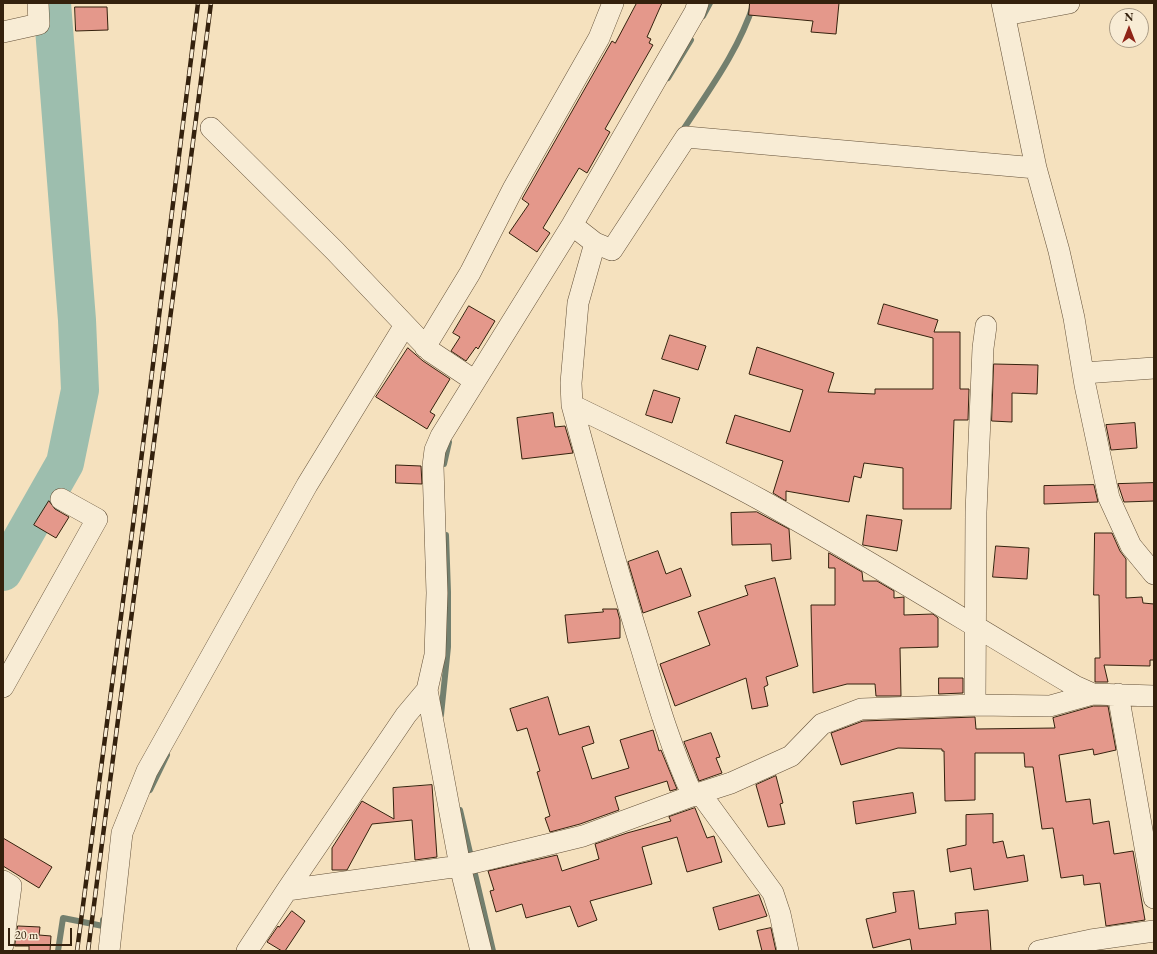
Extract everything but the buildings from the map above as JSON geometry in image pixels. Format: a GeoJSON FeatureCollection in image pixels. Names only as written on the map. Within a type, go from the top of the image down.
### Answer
{"type":"FeatureCollection","features":[{"type":"Feature","properties":{"kind":"street"},"geometry":{"type":"LineString","coordinates":[[3,32],[39,24],[38,3]]}},
{"type":"Feature","properties":{"kind":"street"},"geometry":{"type":"LineString","coordinates":[[425,346],[470,273],[513,189],[599,38],[613,3]]}},
{"type":"Feature","properties":{"kind":"street"},"geometry":{"type":"LineString","coordinates":[[481,951],[467,864],[427,690],[436,648],[437,593],[433,466],[435,450],[441,436],[475,382],[582,233],[695,12],[698,3]]}},
{"type":"Feature","properties":{"kind":"street"},"geometry":{"type":"LineString","coordinates":[[1069,3],[1003,9],[1036,168],[1059,251],[1074,318],[1109,498],[1130,546],[1154,574]]}},
{"type":"Feature","properties":{"kind":"street"},"geometry":{"type":"LineString","coordinates":[[211,128],[335,251],[425,346],[475,382]]}},
{"type":"Feature","properties":{"kind":"street"},"geometry":{"type":"LineString","coordinates":[[582,233],[612,250],[686,137],[1036,168]]}},
{"type":"Feature","properties":{"kind":"street"},"geometry":{"type":"LineString","coordinates":[[582,233],[578,303],[570,382],[572,405],[609,544],[648,669],[684,776],[773,894],[780,914],[788,951]]}},
{"type":"Feature","properties":{"kind":"street"},"geometry":{"type":"LineString","coordinates":[[108,951],[122,833],[147,770],[304,492],[405,325]]}},
{"type":"Feature","properties":{"kind":"street"},"geometry":{"type":"LineString","coordinates":[[975,705],[976,512],[983,348],[986,326]]}},
{"type":"Feature","properties":{"kind":"street"},"geometry":{"type":"LineString","coordinates":[[1084,373],[1154,368]]}},
{"type":"Feature","properties":{"kind":"street"},"geometry":{"type":"LineString","coordinates":[[572,405],[684,459],[761,500],[895,577],[975,627],[1093,694]]}},
{"type":"Feature","properties":{"kind":"street"},"geometry":{"type":"LineString","coordinates":[[3,687],[97,519],[61,499]]}},
{"type":"Feature","properties":{"kind":"street"},"geometry":{"type":"LineString","coordinates":[[247,951],[406,715],[427,690]]}},
{"type":"Feature","properties":{"kind":"street"},"geometry":{"type":"LineString","coordinates":[[287,890],[467,864],[583,836],[731,783],[791,756],[822,724],[861,709],[975,705],[1050,706],[1093,694],[1154,696]]}},
{"type":"Feature","properties":{"kind":"street"},"geometry":{"type":"LineString","coordinates":[[1118,694],[1154,898]]}},
{"type":"Feature","properties":{"kind":"street"},"geometry":{"type":"LineString","coordinates":[[3,881],[11,886],[3,945]]}},
{"type":"Feature","properties":{"kind":"street"},"geometry":{"type":"LineString","coordinates":[[1039,951],[1091,940],[1154,931]]}},
{"type":"Feature","properties":{"kind":"waterway"},"geometry":{"type":"LineString","coordinates":[[3,572],[65,463],[80,390],[77,320],[52,3]]}},
{"type":"Feature","properties":{"kind":"waterway"},"geometry":{"type":"LineString","coordinates":[[703,16],[710,3]]}},
{"type":"Feature","properties":{"kind":"waterway"},"geometry":{"type":"LineString","coordinates":[[681,133],[722,70],[740,38],[754,3]]}},
{"type":"Feature","properties":{"kind":"waterway"},"geometry":{"type":"LineString","coordinates":[[668,78],[691,40]]}},
{"type":"Feature","properties":{"kind":"waterway"},"geometry":{"type":"LineString","coordinates":[[444,464],[449,442]]}},
{"type":"Feature","properties":{"kind":"waterway"},"geometry":{"type":"LineString","coordinates":[[441,715],[448,647],[446,535]]}},
{"type":"Feature","properties":{"kind":"waterway"},"geometry":{"type":"LineString","coordinates":[[150,790],[167,755]]}},
{"type":"Feature","properties":{"kind":"waterway"},"geometry":{"type":"LineString","coordinates":[[460,810],[493,951]]}},
{"type":"Feature","properties":{"kind":"waterway"},"geometry":{"type":"LineString","coordinates":[[58,951],[63,918],[103,926],[103,920]]}},
{"type":"Feature","properties":{"kind":"railway"},"geometry":{"type":"LineString","coordinates":[[77,951],[133,525],[198,3]]}},
{"type":"Feature","properties":{"kind":"railway"},"geometry":{"type":"LineString","coordinates":[[88,951],[211,3]]}}]}
